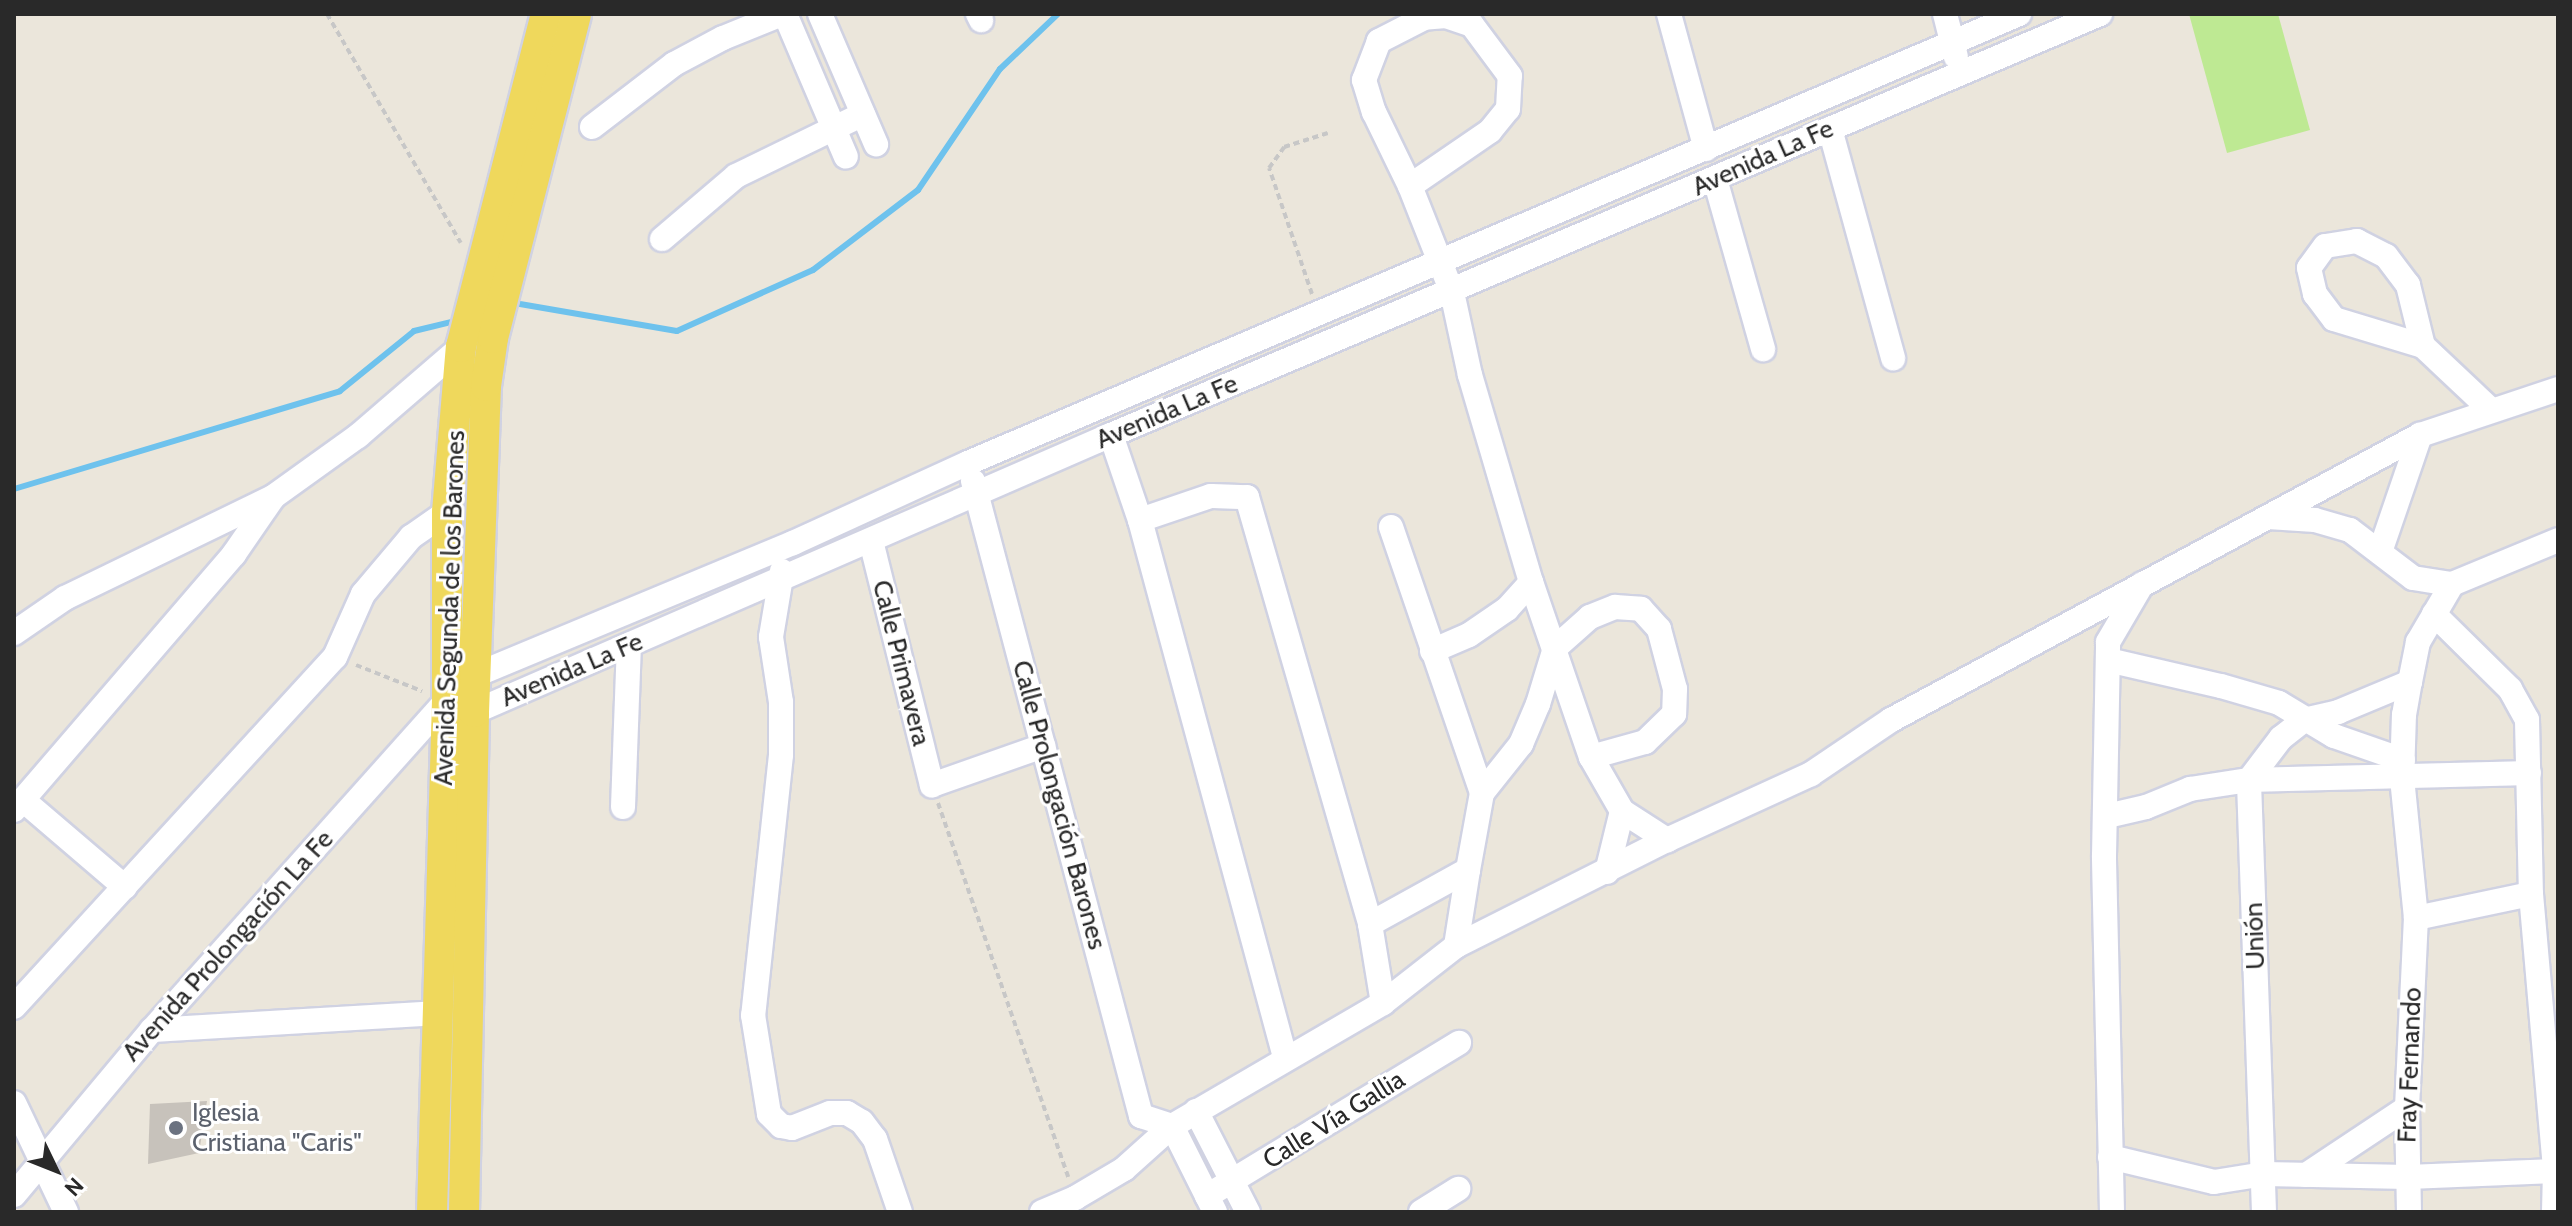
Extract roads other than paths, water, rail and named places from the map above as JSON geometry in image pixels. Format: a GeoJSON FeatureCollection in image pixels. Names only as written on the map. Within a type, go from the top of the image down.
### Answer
{"type":"FeatureCollection","features":[{"type":"Feature","properties":{"kind":"main road","name":"Avenida Segunda de los Barones"},"geometry":{"type":"LineString","coordinates":[[464,1212],[460,706],[447,512],[461,347],[546,14]]}},
{"type":"Feature","properties":{"kind":"main road","name":"Avenida Segunda de los Barones"},"geometry":{"type":"LineString","coordinates":[[432,1212],[439,1013],[460,706],[478,674],[482,454],[493,338],[576,14]]}},
{"type":"Feature","properties":{"kind":"street"},"geometry":{"type":"LineString","coordinates":[[592,127],[674,64],[723,38],[783,14],[846,157]]}},
{"type":"Feature","properties":{"kind":"street"},"geometry":{"type":"LineString","coordinates":[[820,14],[876,144]]}},
{"type":"Feature","properties":{"kind":"street"},"geometry":{"type":"LineString","coordinates":[[1669,14],[1706,149]]}},
{"type":"Feature","properties":{"kind":"street"},"geometry":{"type":"LineString","coordinates":[[1945,14],[1961,75]]}},
{"type":"Feature","properties":{"kind":"street","name":"Avenida La Fe"},"geometry":{"type":"LineString","coordinates":[[478,674],[793,543],[968,463],[2019,14]]}},
{"type":"Feature","properties":{"kind":"street","name":"Avenida La Fe"},"geometry":{"type":"LineString","coordinates":[[460,706],[629,646],[1111,435],[2100,14]]}},
{"type":"Feature","properties":{"kind":"street"},"geometry":{"type":"LineString","coordinates":[[1410,186],[1490,131],[1508,109],[1510,76],[1472,25],[1446,16],[1424,18],[1379,41],[1364,80],[1374,112],[1410,186],[1452,292],[1470,375],[1531,582],[1555,648],[1569,701],[1591,757],[1622,811],[1667,840]]}},
{"type":"Feature","properties":{"kind":"street"},"geometry":{"type":"LineString","coordinates":[[662,239],[736,176],[863,114]]}},
{"type":"Feature","properties":{"kind":"street"},"geometry":{"type":"LineString","coordinates":[[1830,129],[1893,358]]}},
{"type":"Feature","properties":{"kind":"street"},"geometry":{"type":"LineString","coordinates":[[1715,179],[1763,349]]}},
{"type":"Feature","properties":{"kind":"street"},"geometry":{"type":"LineString","coordinates":[[2423,346],[2408,285],[2386,256],[2357,241],[2325,246],[2309,268],[2315,294],[2334,319],[2423,346],[2491,410]]}},
{"type":"Feature","properties":{"kind":"street"},"geometry":{"type":"LineString","coordinates":[[14,633],[65,598],[273,497],[358,436],[461,347]]}},
{"type":"Feature","properties":{"kind":"street"},"geometry":{"type":"LineString","coordinates":[[1042,1212],[1075,1198],[1124,1169],[1172,1126],[1285,1057],[1383,1003],[1456,946],[1667,840],[1811,774],[1891,720],[2420,435],[2558,389]]}},
{"type":"Feature","properties":{"kind":"street"},"geometry":{"type":"LineString","coordinates":[[1111,435],[1140,520],[1285,1057]]}},
{"type":"Feature","properties":{"kind":"street"},"geometry":{"type":"LineString","coordinates":[[2380,552],[2420,435]]}},
{"type":"Feature","properties":{"kind":"street","name":"Calle Prolongación Barones"},"geometry":{"type":"LineString","coordinates":[[968,463],[1141,1116],[1172,1126]]}},
{"type":"Feature","properties":{"kind":"street"},"geometry":{"type":"LineString","coordinates":[[1140,520],[1211,496],[1247,497],[1370,924],[1383,1003]]}},
{"type":"Feature","properties":{"kind":"street"},"geometry":{"type":"LineString","coordinates":[[125,887],[18,805],[234,554],[273,497]]}},
{"type":"Feature","properties":{"kind":"street"},"geometry":{"type":"LineString","coordinates":[[14,1007],[335,657],[363,594],[411,537],[447,512]]}},
{"type":"Feature","properties":{"kind":"street"},"geometry":{"type":"LineString","coordinates":[[2268,517],[2315,520],[2350,530],[2413,578],[2452,584],[2558,540]]}},
{"type":"Feature","properties":{"kind":"street"},"geometry":{"type":"LineString","coordinates":[[1391,527],[1482,793]]}},
{"type":"Feature","properties":{"kind":"street","name":"Calle Primavera"},"geometry":{"type":"LineString","coordinates":[[871,541],[932,785],[1043,746]]}},
{"type":"Feature","properties":{"kind":"street"},"geometry":{"type":"LineString","coordinates":[[793,543],[778,582],[771,637],[781,702],[781,755],[753,1015],[769,1114],[781,1126],[792,1128],[830,1113],[847,1113],[862,1122],[875,1139],[900,1212]]}},
{"type":"Feature","properties":{"kind":"street"},"geometry":{"type":"LineString","coordinates":[[1432,651],[1469,635],[1507,609],[1531,582]]}},
{"type":"Feature","properties":{"kind":"street"},"geometry":{"type":"LineString","coordinates":[[2112,1212],[2105,1020],[2108,642],[2143,583]]}},
{"type":"Feature","properties":{"kind":"street","name":"Fray Fernando"},"geometry":{"type":"LineString","coordinates":[[2409,1212],[2407,1108],[2416,918],[2402,769],[2410,682],[2418,642],[2452,584]]}},
{"type":"Feature","properties":{"kind":"street"},"geometry":{"type":"LineString","coordinates":[[1456,946],[1482,793],[1521,744],[1538,704],[1555,648],[1590,617],[1615,607],[1641,609],[1659,629],[1675,689],[1674,714],[1645,742],[1591,757]]}},
{"type":"Feature","properties":{"kind":"street"},"geometry":{"type":"LineString","coordinates":[[2434,614],[2510,689],[2527,720],[2531,894],[2555,1171],[2554,1212]]}},
{"type":"Feature","properties":{"kind":"street"},"geometry":{"type":"LineString","coordinates":[[623,807],[629,646]]}},
{"type":"Feature","properties":{"kind":"street"},"geometry":{"type":"LineString","coordinates":[[2108,660],[2279,703],[2304,720],[2402,769]]}},
{"type":"Feature","properties":{"kind":"street"},"geometry":{"type":"LineString","coordinates":[[2249,780],[2281,738],[2304,720],[2338,712],[2410,682]]}},
{"type":"Feature","properties":{"kind":"street","name":"Avenida Prolongación La Fe"},"geometry":{"type":"LineString","coordinates":[[14,1195],[152,1030],[460,706]]}},
{"type":"Feature","properties":{"kind":"street"},"geometry":{"type":"LineString","coordinates":[[2107,816],[2146,807],[2190,789],[2249,780],[2402,769],[2529,773]]}},
{"type":"Feature","properties":{"kind":"street","name":"Unión"},"geometry":{"type":"LineString","coordinates":[[2249,780],[2264,1212]]}},
{"type":"Feature","properties":{"kind":"street"},"geometry":{"type":"LineString","coordinates":[[1607,872],[1622,811]]}},
{"type":"Feature","properties":{"kind":"street"},"geometry":{"type":"LineString","coordinates":[[1370,924],[1468,870]]}},
{"type":"Feature","properties":{"kind":"street"},"geometry":{"type":"LineString","coordinates":[[2416,918],[2531,894]]}},
{"type":"Feature","properties":{"kind":"street"},"geometry":{"type":"LineString","coordinates":[[152,1030],[439,1013]]}},
{"type":"Feature","properties":{"kind":"street","name":"Calle Vía Gallia"},"geometry":{"type":"LineString","coordinates":[[1211,1204],[1233,1182],[1459,1043]]}},
{"type":"Feature","properties":{"kind":"street"},"geometry":{"type":"LineString","coordinates":[[14,1103],[66,1212]]}},
{"type":"Feature","properties":{"kind":"street"},"geometry":{"type":"LineString","coordinates":[[2306,1175],[2407,1108]]}},
{"type":"Feature","properties":{"kind":"street"},"geometry":{"type":"LineString","coordinates":[[1196,1111],[1248,1212]]}},
{"type":"Feature","properties":{"kind":"street"},"geometry":{"type":"LineString","coordinates":[[1172,1126],[1211,1204]]}},
{"type":"Feature","properties":{"kind":"street"},"geometry":{"type":"LineString","coordinates":[[2110,1157],[2214,1182],[2265,1174],[2408,1177],[2555,1171]]}},
{"type":"Feature","properties":{"kind":"street"},"geometry":{"type":"LineString","coordinates":[[1421,1212],[1458,1189]]}},
{"type":"Feature","properties":{"kind":"waterway"},"geometry":{"type":"LineString","coordinates":[[520,304],[677,331],[813,270],[918,190],[1000,69],[1058,14]]}},
{"type":"Feature","properties":{"kind":"waterway"},"geometry":{"type":"LineString","coordinates":[[14,489],[340,391],[414,331],[455,321]]}},
{"type":"Feature","properties":{"kind":"place","name":"Iglesia Cristiana \"Caris\""},"geometry":{"type":"Point","coordinates":[176,1128]}}]}
